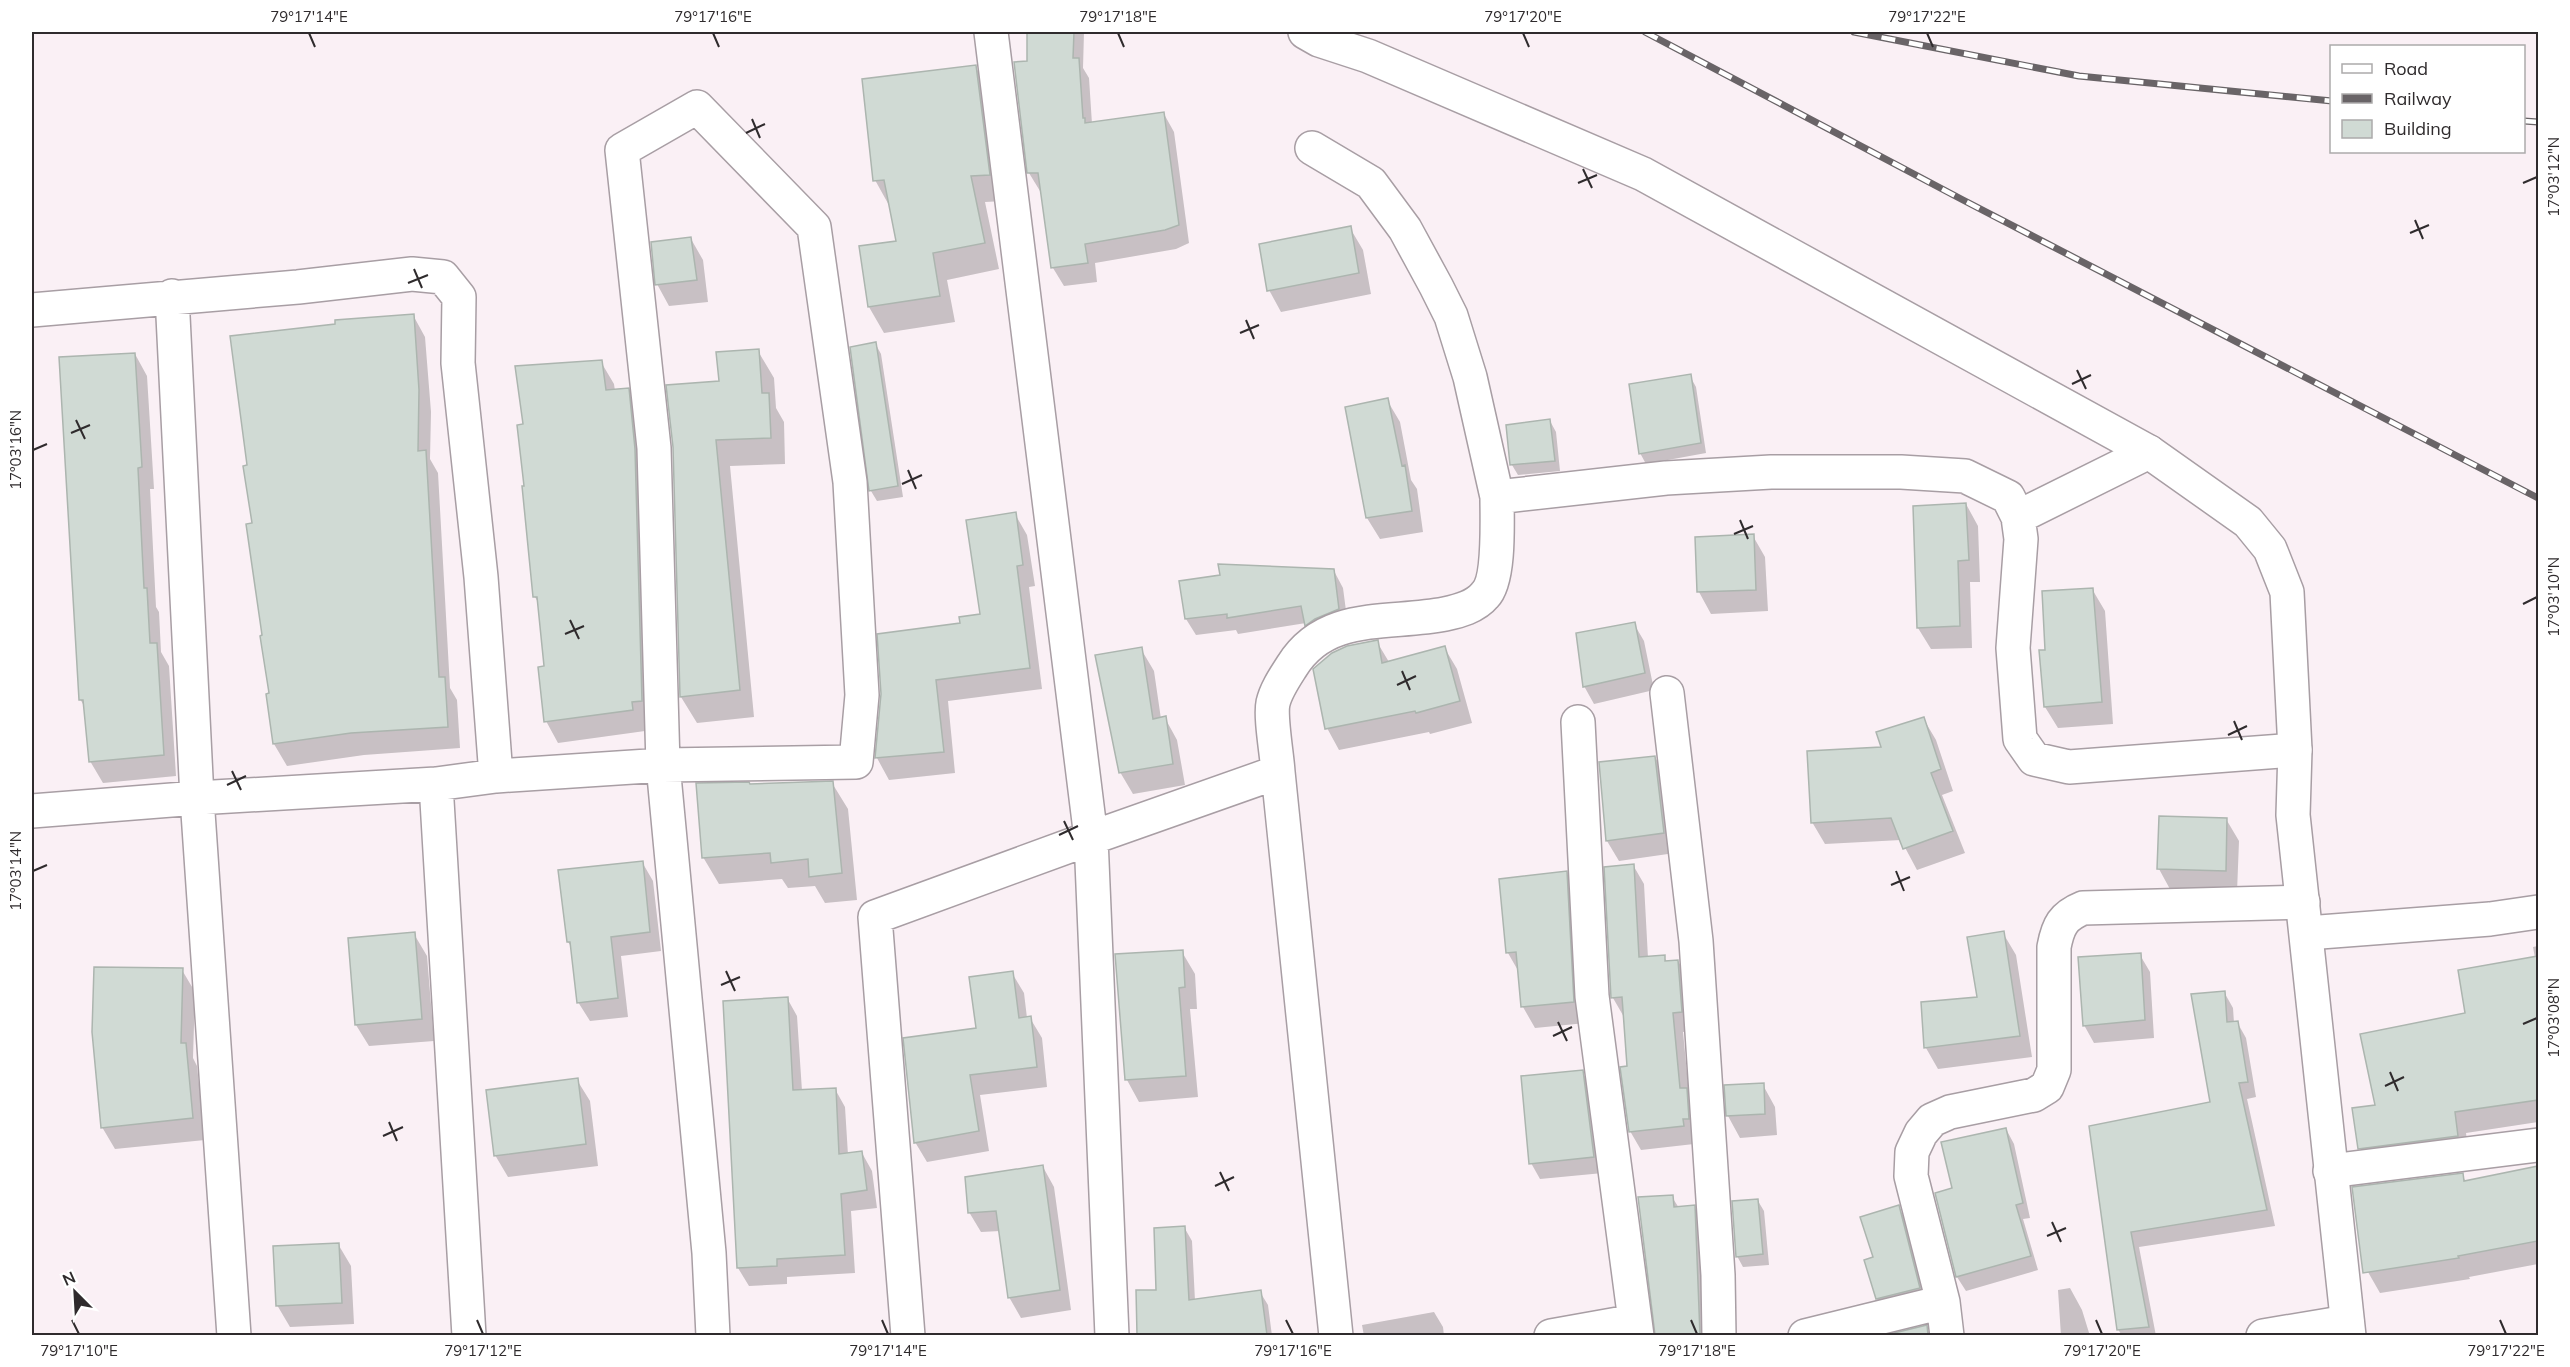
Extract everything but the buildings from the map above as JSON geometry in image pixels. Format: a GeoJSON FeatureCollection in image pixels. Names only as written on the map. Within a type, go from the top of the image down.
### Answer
{"type":"FeatureCollection","features":[{"type":"Feature","properties":{"kind":"street"},"geometry":{"type":"LineString","coordinates":[[990,32],[1092,838],[1112,1335]]}},
{"type":"Feature","properties":{"kind":"street"},"geometry":{"type":"LineString","coordinates":[[1305,32],[1319,40],[1368,56],[1643,174],[2149,452],[2248,522],[2270,549],[2288,592],[2295,750],[2293,815],[2348,1329],[2263,1335]]}},
{"type":"Feature","properties":{"kind":"street"},"geometry":{"type":"LineString","coordinates":[[32,811],[197,798],[436,784],[496,776],[663,765],[856,762],[862,695],[850,482],[814,227],[697,107],[622,150],[654,448],[663,765],[709,1253],[713,1335]]}},
{"type":"Feature","properties":{"kind":"street"},"geometry":{"type":"LineString","coordinates":[[1312,148],[1371,183],[1405,229],[1436,286],[1451,316],[1470,377],[1497,497],[1495,569],[1486,595],[1463,610],[1427,618],[1359,622],[1313,640],[1300,653],[1283,680],[1273,704],[1336,1335]]}},
{"type":"Feature","properties":{"kind":"street"},"geometry":{"type":"LineString","coordinates":[[32,310],[172,296],[298,287],[412,274],[443,277],[459,297],[458,363],[481,577],[496,776]]}},
{"type":"Feature","properties":{"kind":"street"},"geometry":{"type":"LineString","coordinates":[[172,296],[197,798],[234,1335]]}},
{"type":"Feature","properties":{"kind":"street"},"geometry":{"type":"LineString","coordinates":[[2018,517],[2149,452]]}},
{"type":"Feature","properties":{"kind":"street"},"geometry":{"type":"LineString","coordinates":[[1497,497],[1678,478],[1772,472],[1901,472],[1965,476],[2008,497],[2018,517],[2021,539],[2013,648],[2020,739],[2034,759],[2069,767],[2295,750]]}},
{"type":"Feature","properties":{"kind":"street"},"geometry":{"type":"LineString","coordinates":[[1666,693],[1696,941],[1718,1275],[1719,1335]]}},
{"type":"Feature","properties":{"kind":"street"},"geometry":{"type":"LineString","coordinates":[[1551,1335],[1636,1328],[1592,996],[1578,722]]}},
{"type":"Feature","properties":{"kind":"street"},"geometry":{"type":"LineString","coordinates":[[908,1335],[875,917],[1278,771]]}},
{"type":"Feature","properties":{"kind":"street"},"geometry":{"type":"LineString","coordinates":[[436,784],[469,1335]]}},
{"type":"Feature","properties":{"kind":"street"},"geometry":{"type":"LineString","coordinates":[[1947,1335],[1943,1302],[1911,1176],[1912,1152],[1921,1133],[1932,1120],[1950,1112],[2034,1095],[2047,1087],[2054,1070],[2054,947],[2057,931],[2063,919],[2084,908],[2305,918],[2490,919],[2538,912]]}},
{"type":"Feature","properties":{"kind":"street"},"geometry":{"type":"LineString","coordinates":[[2330,1171],[2538,1145]]}},
{"type":"Feature","properties":{"kind":"street"},"geometry":{"type":"LineString","coordinates":[[1805,1335],[1837,1331],[1943,1302]]}},
{"type":"Feature","properties":{"kind":"railway"},"geometry":{"type":"LineString","coordinates":[[1645,32],[1963,200],[2538,498]]}},
{"type":"Feature","properties":{"kind":"railway"},"geometry":{"type":"LineString","coordinates":[[1854,32],[2079,76],[2330,101]]}},
{"type":"Feature","properties":{"kind":"railway"},"geometry":{"type":"LineString","coordinates":[[2525,121],[2538,122]]}}]}
